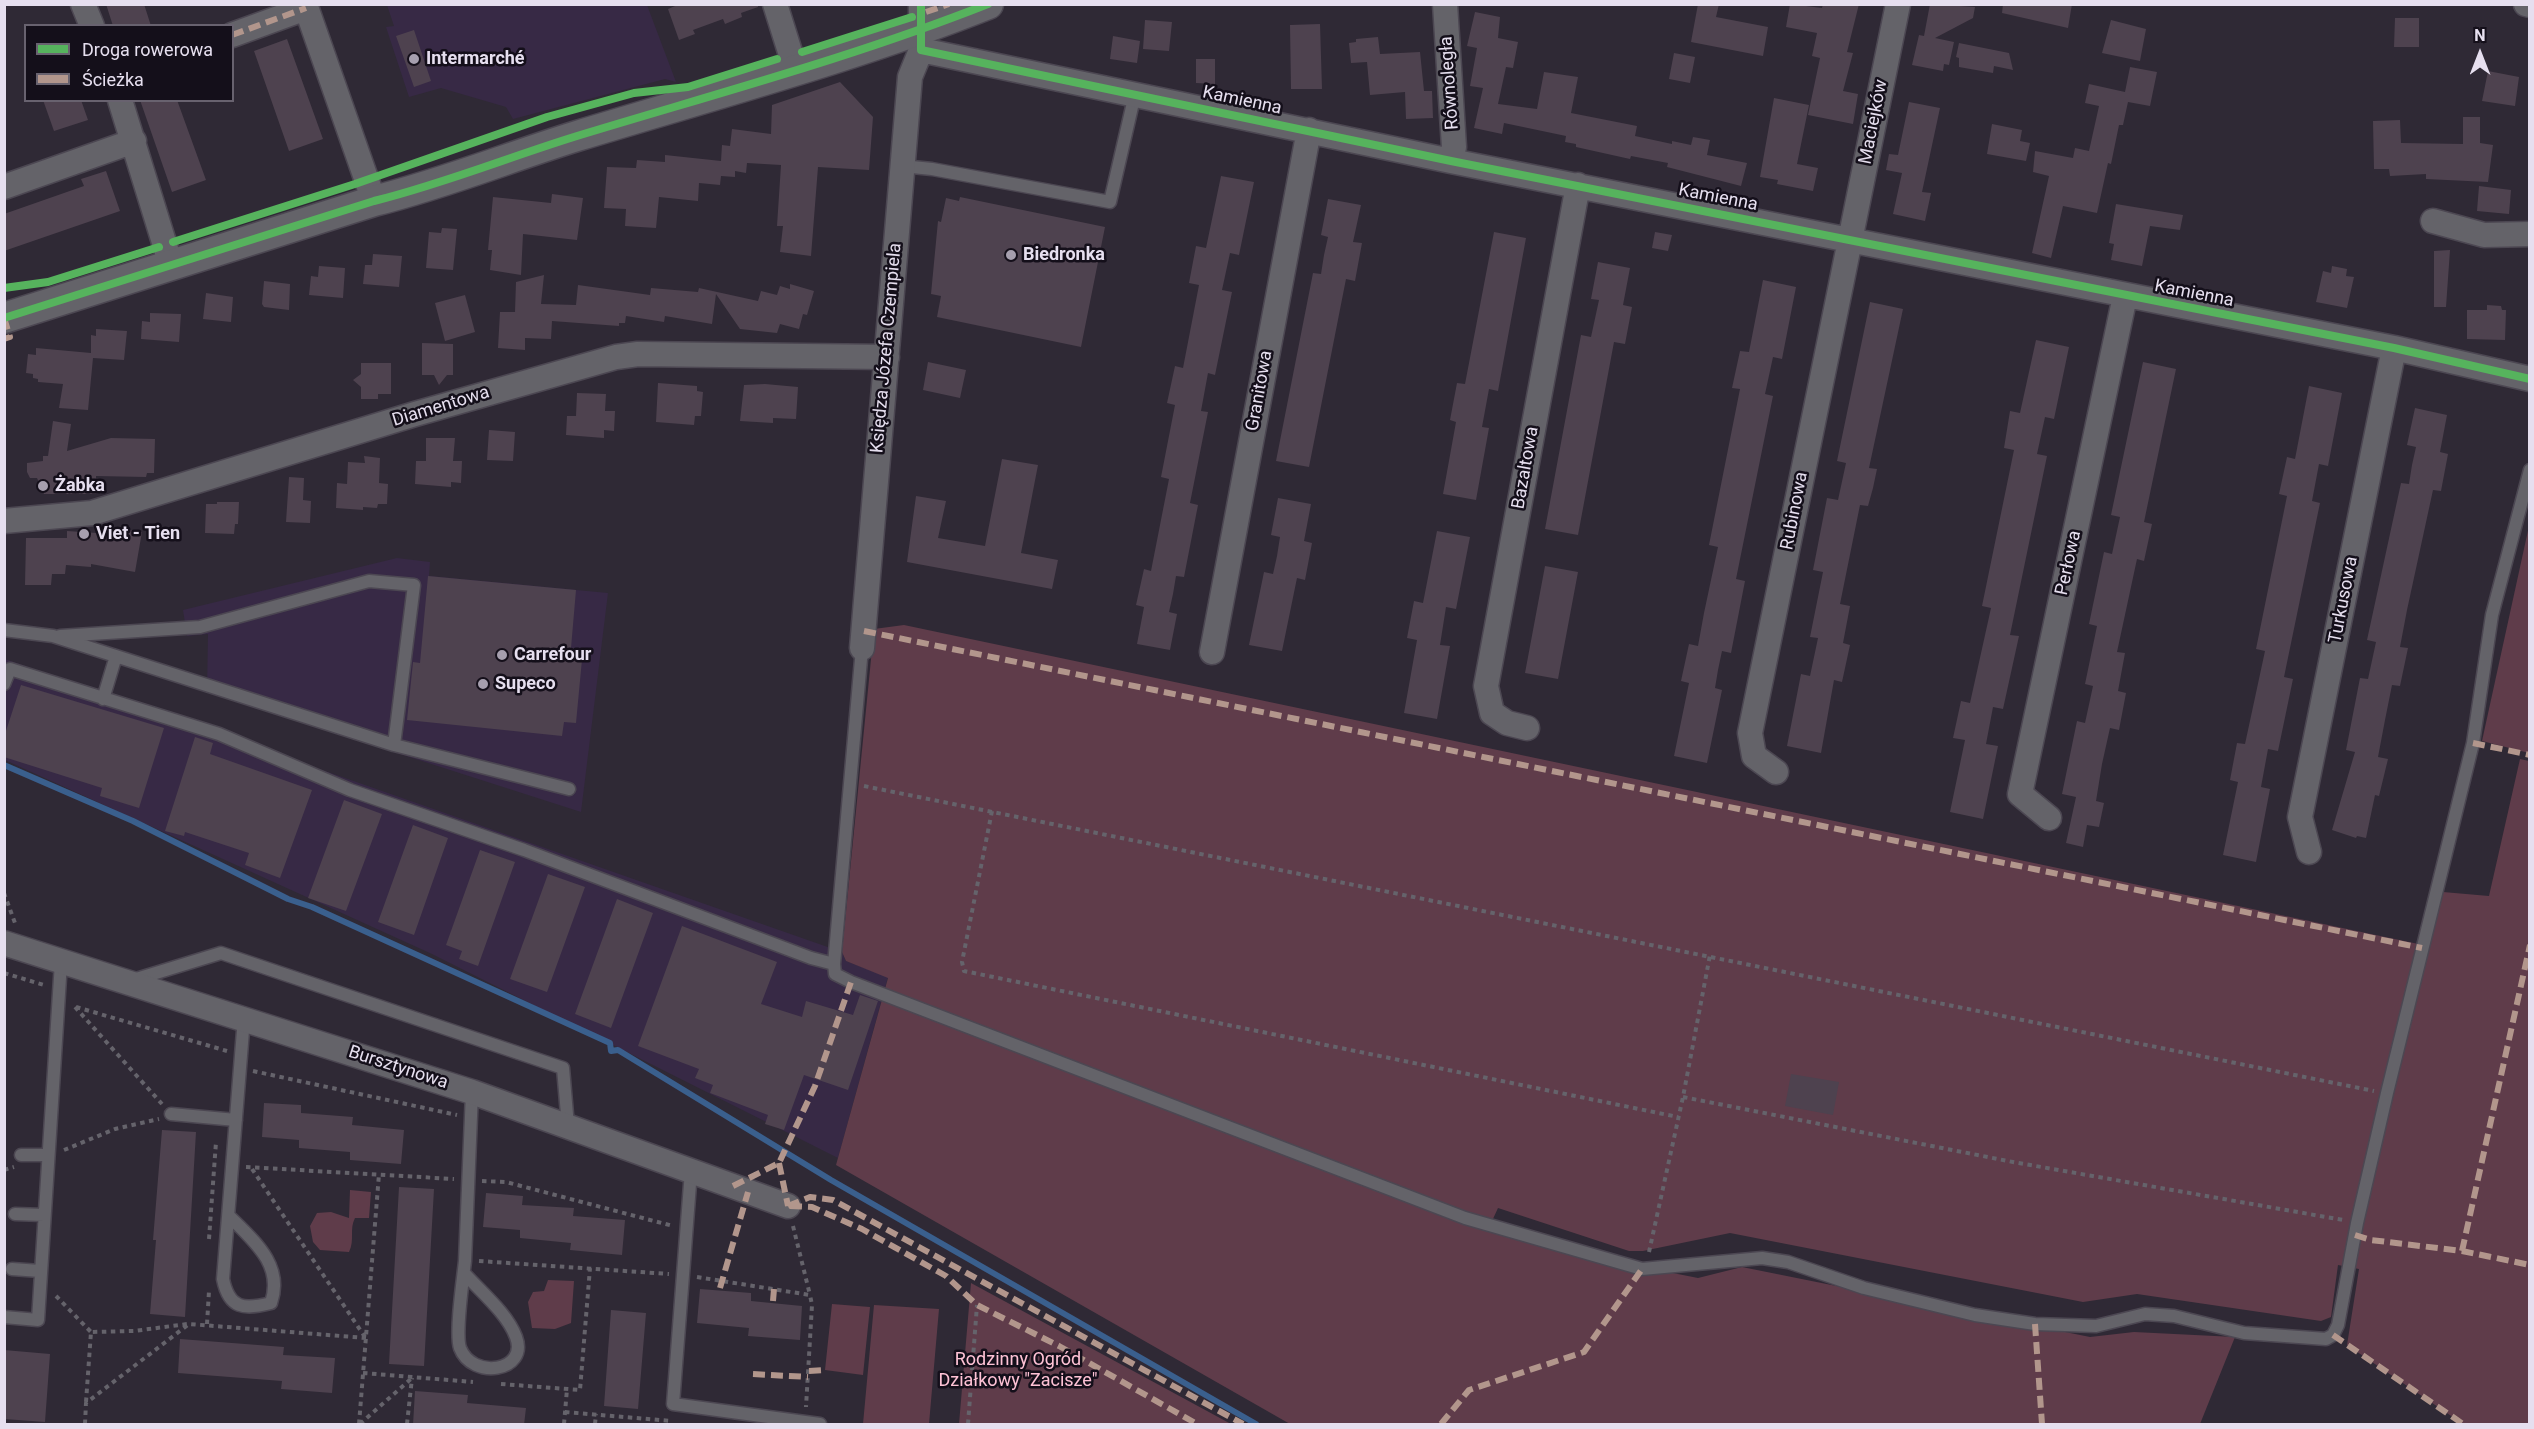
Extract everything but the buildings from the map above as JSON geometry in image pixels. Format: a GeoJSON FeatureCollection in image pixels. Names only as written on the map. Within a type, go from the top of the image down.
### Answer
{"type":"FeatureCollection","features":[{"type":"Feature","properties":{"kind":"street"},"geometry":{"type":"LineString","coordinates":[[83,4],[91,24]]}},
{"type":"Feature","properties":{"kind":"street"},"geometry":{"type":"LineString","coordinates":[[775,4],[796,71]]}},
{"type":"Feature","properties":{"kind":"street"},"geometry":{"type":"LineString","coordinates":[[4,318],[374,201],[413,191],[578,135],[796,71],[988,4]]}},
{"type":"Feature","properties":{"kind":"street","name":"Równoległa"},"geometry":{"type":"LineString","coordinates":[[1445,4],[1454,147],[1451,161]]}},
{"type":"Feature","properties":{"kind":"street","name":"Maciejków"},"geometry":{"type":"LineString","coordinates":[[1851,240],[1898,4]]}},
{"type":"Feature","properties":{"kind":"street"},"geometry":{"type":"LineString","coordinates":[[234,34],[305,6],[374,201]]}},
{"type":"Feature","properties":{"kind":"street","name":"Kamienna"},"geometry":{"type":"LineString","coordinates":[[920,28],[1135,94],[1451,161],[2394,348],[2529,379]]}},
{"type":"Feature","properties":{"kind":"street","name":"Księdza Józefa Czempiela"},"geometry":{"type":"LineString","coordinates":[[862,648],[910,76],[920,28]]}},
{"type":"Feature","properties":{"kind":"street"},"geometry":{"type":"LineString","coordinates":[[121,102],[171,265]]}},
{"type":"Feature","properties":{"kind":"street","name":"Granitowa"},"geometry":{"type":"LineString","coordinates":[[1212,652],[1309,130]]}},
{"type":"Feature","properties":{"kind":"street"},"geometry":{"type":"LineString","coordinates":[[4,187],[134,141]]}},
{"type":"Feature","properties":{"kind":"street","name":"Bazaltowa"},"geometry":{"type":"LineString","coordinates":[[1527,728],[1507,723],[1492,713],[1486,686],[1578,185]]}},
{"type":"Feature","properties":{"kind":"street"},"geometry":{"type":"LineString","coordinates":[[2433,221],[2484,235],[2529,234]]}},
{"type":"Feature","properties":{"kind":"street","name":"Rubinowa"},"geometry":{"type":"LineString","coordinates":[[1776,772],[1754,756],[1750,733],[1844,263],[1851,240]]}},
{"type":"Feature","properties":{"kind":"street","name":"Perłowa"},"geometry":{"type":"LineString","coordinates":[[2049,818],[2020,794],[2125,296]]}},
{"type":"Feature","properties":{"kind":"street","name":"Turkusowa"},"geometry":{"type":"LineString","coordinates":[[2309,852],[2300,817],[2394,348]]}},
{"type":"Feature","properties":{"kind":"street","name":"Diamentowa"},"geometry":{"type":"LineString","coordinates":[[4,521],[92,513],[415,414],[615,357],[638,354],[887,357]]}},
{"type":"Feature","properties":{"kind":"street","name":"Bursztynowa"},"geometry":{"type":"LineString","coordinates":[[4,943],[472,1092],[788,1206]]}},
{"type":"Feature","properties":{"kind":"lane"},"geometry":{"type":"LineString","coordinates":[[902,166],[932,169],[1110,202],[1135,94]]}},
{"type":"Feature","properties":{"kind":"lane"},"geometry":{"type":"LineString","coordinates":[[862,648],[834,964],[835,974],[851,982],[1465,1218],[1642,1269],[1762,1258],[1788,1262],[1863,1288],[1975,1315],[2035,1324],[2096,1326],[2145,1314],[2174,1316],[2244,1333],[2319,1340],[2333,1335],[2338,1325],[2357,1223],[2387,1093],[2473,743],[2492,615],[2529,470]]}},
{"type":"Feature","properties":{"kind":"lane"},"geometry":{"type":"LineString","coordinates":[[4,630],[53,636],[200,627],[369,581],[414,585],[394,745]]}},
{"type":"Feature","properties":{"kind":"lane"},"geometry":{"type":"LineString","coordinates":[[53,636],[394,745],[569,789]]}},
{"type":"Feature","properties":{"kind":"lane"},"geometry":{"type":"LineString","coordinates":[[103,699],[116,656]]}},
{"type":"Feature","properties":{"kind":"lane"},"geometry":{"type":"LineString","coordinates":[[4,684],[10,669],[219,734],[350,790],[535,854],[811,958],[834,964]]}},
{"type":"Feature","properties":{"kind":"lane"},"geometry":{"type":"LineString","coordinates":[[126,982],[221,953],[563,1068],[568,1126]]}},
{"type":"Feature","properties":{"kind":"lane"},"geometry":{"type":"LineString","coordinates":[[4,1317],[38,1320],[61,962]]}},
{"type":"Feature","properties":{"kind":"lane"},"geometry":{"type":"LineString","coordinates":[[229,1216],[257,1245],[274,1272],[276,1288],[271,1303],[249,1308],[227,1295],[223,1279],[244,1018]]}},
{"type":"Feature","properties":{"kind":"lane"},"geometry":{"type":"LineString","coordinates":[[464,1273],[509,1323],[517,1339],[516,1354],[508,1365],[497,1369],[480,1368],[460,1349],[472,1092]]}},
{"type":"Feature","properties":{"kind":"lane"},"geometry":{"type":"LineString","coordinates":[[171,1114],[237,1120]]}},
{"type":"Feature","properties":{"kind":"lane"},"geometry":{"type":"LineString","coordinates":[[21,1155],[48,1155]]}},
{"type":"Feature","properties":{"kind":"lane"},"geometry":{"type":"LineString","coordinates":[[691,1171],[673,1404],[820,1425]]}},
{"type":"Feature","properties":{"kind":"lane"},"geometry":{"type":"LineString","coordinates":[[15,1214],[44,1215]]}},
{"type":"Feature","properties":{"kind":"lane"},"geometry":{"type":"LineString","coordinates":[[12,1269],[40,1275]]}},
{"type":"Feature","properties":{"kind":"path"},"geometry":{"type":"LineString","coordinates":[[850,783],[2387,1093]]}},
{"type":"Feature","properties":{"kind":"path"},"geometry":{"type":"LineString","coordinates":[[992,811],[962,962],[964,970],[1678,1117]]}},
{"type":"Feature","properties":{"kind":"path"},"geometry":{"type":"LineString","coordinates":[[1644,1252],[1652,1252],[1710,956]]}},
{"type":"Feature","properties":{"kind":"path"},"geometry":{"type":"LineString","coordinates":[[4,973],[60,990],[171,1114],[150,1123],[115,1129],[4,1170]]}},
{"type":"Feature","properties":{"kind":"path"},"geometry":{"type":"LineString","coordinates":[[75,1007],[241,1055]]}},
{"type":"Feature","properties":{"kind":"path"},"geometry":{"type":"LineString","coordinates":[[226,1062],[228,1051]]}},
{"type":"Feature","properties":{"kind":"path"},"geometry":{"type":"LineString","coordinates":[[240,1069],[471,1119]]}},
{"type":"Feature","properties":{"kind":"path"},"geometry":{"type":"LineString","coordinates":[[1683,1097],[2013,1162],[2357,1223]]}},
{"type":"Feature","properties":{"kind":"path"},"geometry":{"type":"LineString","coordinates":[[252,1168],[366,1338]]}},
{"type":"Feature","properties":{"kind":"path"},"geometry":{"type":"LineString","coordinates":[[359,1425],[379,1174]]}},
{"type":"Feature","properties":{"kind":"path"},"geometry":{"type":"LineString","coordinates":[[788,1206],[810,1296]]}},
{"type":"Feature","properties":{"kind":"path"},"geometry":{"type":"LineString","coordinates":[[40,1275],[91,1332],[85,1425]]}},
{"type":"Feature","properties":{"kind":"path"},"geometry":{"type":"LineString","coordinates":[[968,1425],[977,1305]]}},
{"type":"Feature","properties":{"kind":"path"},"geometry":{"type":"LineString","coordinates":[[91,1332],[134,1331],[189,1324],[366,1338]]}},
{"type":"Feature","properties":{"kind":"path"},"geometry":{"type":"LineString","coordinates":[[86,1403],[189,1324]]}},
{"type":"Feature","properties":{"kind":"path"},"geometry":{"type":"LineString","coordinates":[[359,1425],[412,1377],[407,1425]]}},
{"type":"Feature","properties":{"kind":"path"},"geometry":{"type":"LineString","coordinates":[[564,1425],[567,1389]]}},
{"type":"Feature","properties":{"kind":"path"},"geometry":{"type":"LineString","coordinates":[[565,1412],[674,1421]]}},
{"type":"Feature","properties":{"kind":"path"},"geometry":{"type":"LineString","coordinates":[[596,1414],[596,1425]]}},
{"type":"Feature","properties":{"kind":"shaded area"},"geometry":{"type":"Polygon","coordinates":[[[387,5],[647,5],[676,82],[665,79],[513,119],[506,107],[441,88],[409,97],[386,27],[394,26],[387,5]]]}},
{"type":"Feature","properties":{"kind":"shaded area"},"geometry":{"type":"Polygon","coordinates":[[[397,558],[430,562],[429,576],[608,593],[581,812],[207,692],[208,634],[187,636],[183,610],[397,558]]]}},
{"type":"Feature","properties":{"kind":"shaded area"},"geometry":{"type":"Polygon","coordinates":[[[5,659],[842,952],[846,961],[888,977],[838,1158],[432,954],[5,760],[5,659]]]}},
{"type":"Feature","properties":{"kind":"green space"},"geometry":{"type":"Polygon","coordinates":[[[2529,526],[2529,753],[2482,741],[2529,526]]]}},
{"type":"Feature","properties":{"kind":"green space"},"geometry":{"type":"Polygon","coordinates":[[[904,625],[2428,946],[2443,892],[2489,896],[2520,759],[2529,761],[2529,1424],[2463,1424],[2347,1345],[2359,1269],[2338,1265],[2331,1317],[2321,1321],[2137,1294],[2083,1302],[1730,1233],[1643,1251],[1629,1251],[1498,1208],[1492,1221],[1602,1259],[1698,1278],[1742,1267],[2090,1337],[2134,1332],[2235,1337],[2200,1424],[1290,1424],[836,1165],[888,978],[846,961],[842,952],[874,629],[904,625]]]}},
{"type":"Feature","properties":{"kind":"green space"},"geometry":{"type":"Polygon","coordinates":[[[350,1190],[371,1192],[369,1218],[355,1218],[349,1252],[320,1250],[313,1242],[310,1226],[317,1213],[331,1212],[349,1218],[350,1190]]]}},
{"type":"Feature","properties":{"kind":"green space"},"geometry":{"type":"Polygon","coordinates":[[[548,1280],[574,1281],[571,1323],[555,1329],[532,1328],[528,1302],[533,1292],[544,1291],[548,1280]]]}},
{"type":"Feature","properties":{"kind":"green space","name":"Rodzinny Ogród Działkowy \"Zacisze\""},"geometry":{"type":"Polygon","coordinates":[[[971,1283],[1231,1424],[959,1424],[971,1283]]]}},
{"type":"Feature","properties":{"kind":"green space"},"geometry":{"type":"Polygon","coordinates":[[[832,1304],[870,1307],[863,1375],[825,1370],[832,1304]]]}},
{"type":"Feature","properties":{"kind":"green space"},"geometry":{"type":"Polygon","coordinates":[[[874,1305],[939,1309],[929,1424],[863,1424],[874,1305]]]}},
{"type":"Feature","properties":{"kind":"waterway"},"geometry":{"type":"LineString","coordinates":[[4,765],[133,821],[288,899],[312,907],[610,1043],[611,1051],[618,1050],[831,1180],[1256,1424]]}},
{"type":"Feature","properties":{"kind":"marked path"},"geometry":{"type":"LineString","coordinates":[[926,12],[949,4]]}},
{"type":"Feature","properties":{"kind":"marked path"},"geometry":{"type":"LineString","coordinates":[[234,34],[306,8]]}},
{"type":"Feature","properties":{"kind":"marked path"},"geometry":{"type":"LineString","coordinates":[[4,318],[10,337],[4,339]]}},
{"type":"Feature","properties":{"kind":"marked path"},"geometry":{"type":"LineString","coordinates":[[864,631],[2422,948]]}},
{"type":"Feature","properties":{"kind":"marked path"},"geometry":{"type":"LineString","coordinates":[[2473,743],[2530,755]]}},
{"type":"Feature","properties":{"kind":"marked path"},"geometry":{"type":"LineString","coordinates":[[2462,1251],[2530,945]]}},
{"type":"Feature","properties":{"kind":"marked path"},"geometry":{"type":"LineString","coordinates":[[733,1186],[779,1163],[815,1086],[851,982]]}},
{"type":"Feature","properties":{"kind":"marked path"},"geometry":{"type":"LineString","coordinates":[[779,1163],[788,1206]]}},
{"type":"Feature","properties":{"kind":"marked path"},"geometry":{"type":"LineString","coordinates":[[720,1288],[748,1192]]}},
{"type":"Feature","properties":{"kind":"marked path"},"geometry":{"type":"LineString","coordinates":[[788,1206],[810,1197],[833,1200],[1243,1424]]}},
{"type":"Feature","properties":{"kind":"marked path"},"geometry":{"type":"LineString","coordinates":[[790,1206],[812,1207],[862,1229],[946,1276],[977,1305],[1059,1346],[1197,1424]]}},
{"type":"Feature","properties":{"kind":"marked path"},"geometry":{"type":"LineString","coordinates":[[2355,1235],[2371,1240],[2462,1251],[2530,1265]]}},
{"type":"Feature","properties":{"kind":"marked path"},"geometry":{"type":"LineString","coordinates":[[1441,1424],[1469,1390],[1584,1352],[1642,1269]]}},
{"type":"Feature","properties":{"kind":"marked path"},"geometry":{"type":"LineString","coordinates":[[773,1301],[774,1289]]}},
{"type":"Feature","properties":{"kind":"marked path"},"geometry":{"type":"LineString","coordinates":[[2035,1324],[2042,1424]]}},
{"type":"Feature","properties":{"kind":"marked path"},"geometry":{"type":"LineString","coordinates":[[2333,1335],[2463,1424]]}},
{"type":"Feature","properties":{"kind":"marked path"},"geometry":{"type":"LineString","coordinates":[[809,1371],[825,1370]]}},
{"type":"Feature","properties":{"kind":"marked path"},"geometry":{"type":"LineString","coordinates":[[753,1374],[808,1377]]}},
{"type":"Feature","properties":{"kind":"cycle path"},"geometry":{"type":"LineString","coordinates":[[921,4],[921,50],[1451,161],[2394,348],[2530,379]]}},
{"type":"Feature","properties":{"kind":"cycle path"},"geometry":{"type":"LineString","coordinates":[[4,318],[425,187],[577,136],[835,58],[988,4]]}},
{"type":"Feature","properties":{"kind":"cycle path"},"geometry":{"type":"LineString","coordinates":[[802,52],[912,17]]}},
{"type":"Feature","properties":{"kind":"cycle path"},"geometry":{"type":"LineString","coordinates":[[173,242],[355,184],[547,117],[634,93],[688,87],[777,59]]}},
{"type":"Feature","properties":{"kind":"cycle path"},"geometry":{"type":"LineString","coordinates":[[4,288],[48,282],[159,247]]}},
{"type":"Feature","properties":{"kind":"place","name":"Intermarché"},"geometry":{"type":"Point","coordinates":[414,59]}},
{"type":"Feature","properties":{"kind":"place","name":"Biedronka"},"geometry":{"type":"Point","coordinates":[1011,255]}},
{"type":"Feature","properties":{"kind":"place","name":"Żabka"},"geometry":{"type":"Point","coordinates":[43,486]}},
{"type":"Feature","properties":{"kind":"place","name":"Viet - Tien"},"geometry":{"type":"Point","coordinates":[84,534]}},
{"type":"Feature","properties":{"kind":"place","name":"Carrefour"},"geometry":{"type":"Point","coordinates":[502,655]}},
{"type":"Feature","properties":{"kind":"place","name":"Supeco"},"geometry":{"type":"Point","coordinates":[483,684]}}]}
